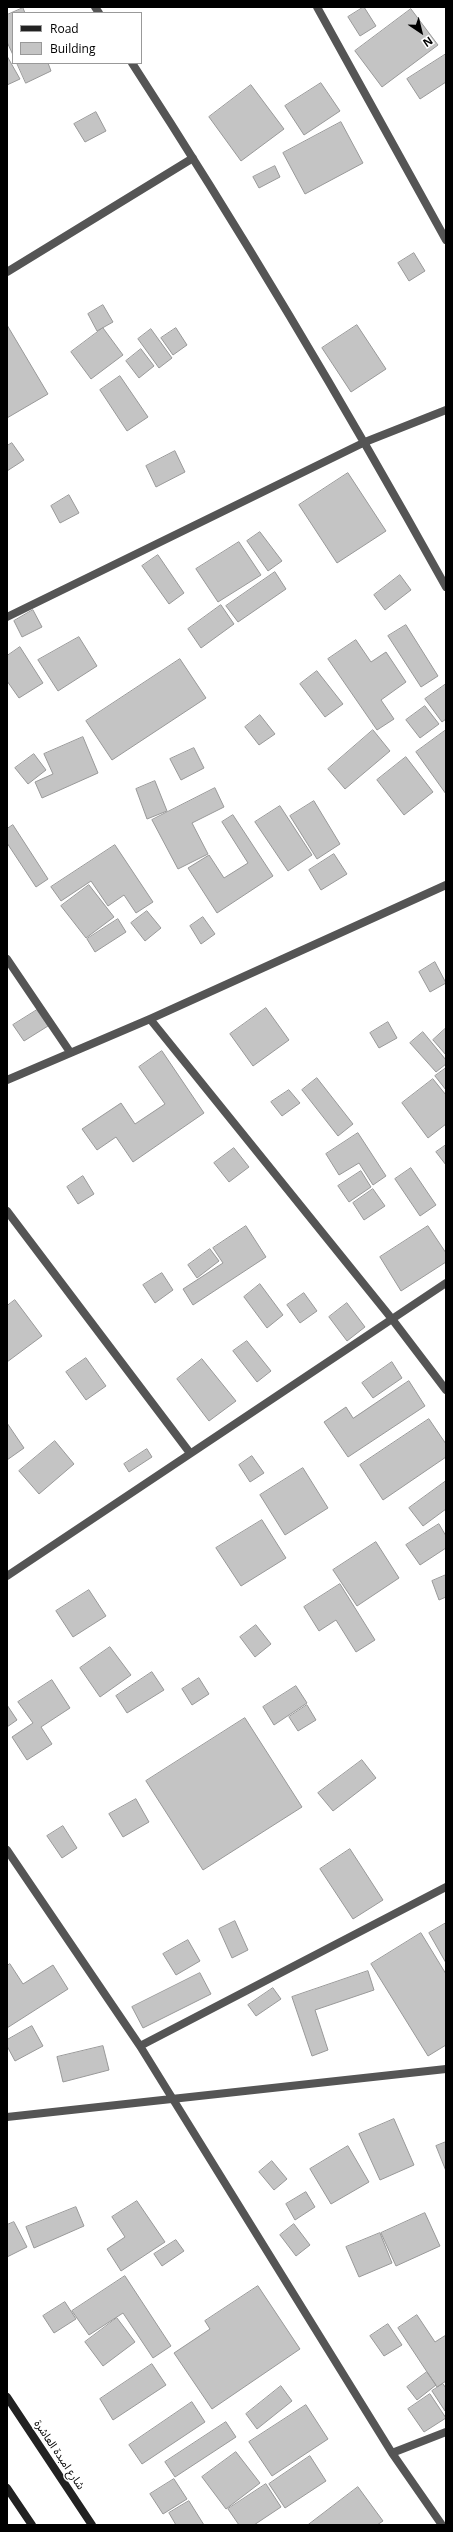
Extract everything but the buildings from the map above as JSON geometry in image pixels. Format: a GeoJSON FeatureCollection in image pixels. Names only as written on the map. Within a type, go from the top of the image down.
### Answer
{"type":"FeatureCollection","features":[{"type":"Feature","properties":{"kind":"main road","name":"شارع امبدة العاشرة"},"geometry":{"type":"LineString","coordinates":[[7,2397],[92,2525]]}},
{"type":"Feature","properties":{"kind":"main road"},"geometry":{"type":"LineString","coordinates":[[7,2488],[32,2525]]}},
{"type":"Feature","properties":{"kind":"street"},"geometry":{"type":"LineString","coordinates":[[317,7],[446,240]]}},
{"type":"Feature","properties":{"kind":"street"},"geometry":{"type":"LineString","coordinates":[[133,64],[193,158],[365,442],[446,587]]}},
{"type":"Feature","properties":{"kind":"street"},"geometry":{"type":"LineString","coordinates":[[7,272],[193,158]]}},
{"type":"Feature","properties":{"kind":"street"},"geometry":{"type":"LineString","coordinates":[[7,617],[365,442],[446,410]]}},
{"type":"Feature","properties":{"kind":"street"},"geometry":{"type":"LineString","coordinates":[[7,1080],[150,1019],[446,885]]}},
{"type":"Feature","properties":{"kind":"street"},"geometry":{"type":"LineString","coordinates":[[7,959],[70,1052]]}},
{"type":"Feature","properties":{"kind":"street"},"geometry":{"type":"LineString","coordinates":[[150,1019],[392,1319],[446,1390]]}},
{"type":"Feature","properties":{"kind":"street"},"geometry":{"type":"LineString","coordinates":[[7,1211],[190,1453]]}},
{"type":"Feature","properties":{"kind":"street"},"geometry":{"type":"LineString","coordinates":[[7,1576],[446,1283]]}},
{"type":"Feature","properties":{"kind":"street"},"geometry":{"type":"LineString","coordinates":[[7,1850],[140,2046],[392,2453],[442,2525]]}},
{"type":"Feature","properties":{"kind":"street"},"geometry":{"type":"LineString","coordinates":[[140,2046],[446,1887]]}},
{"type":"Feature","properties":{"kind":"street"},"geometry":{"type":"LineString","coordinates":[[7,2117],[446,2069]]}},
{"type":"Feature","properties":{"kind":"street"},"geometry":{"type":"LineString","coordinates":[[392,2453],[446,2432]]}}]}
